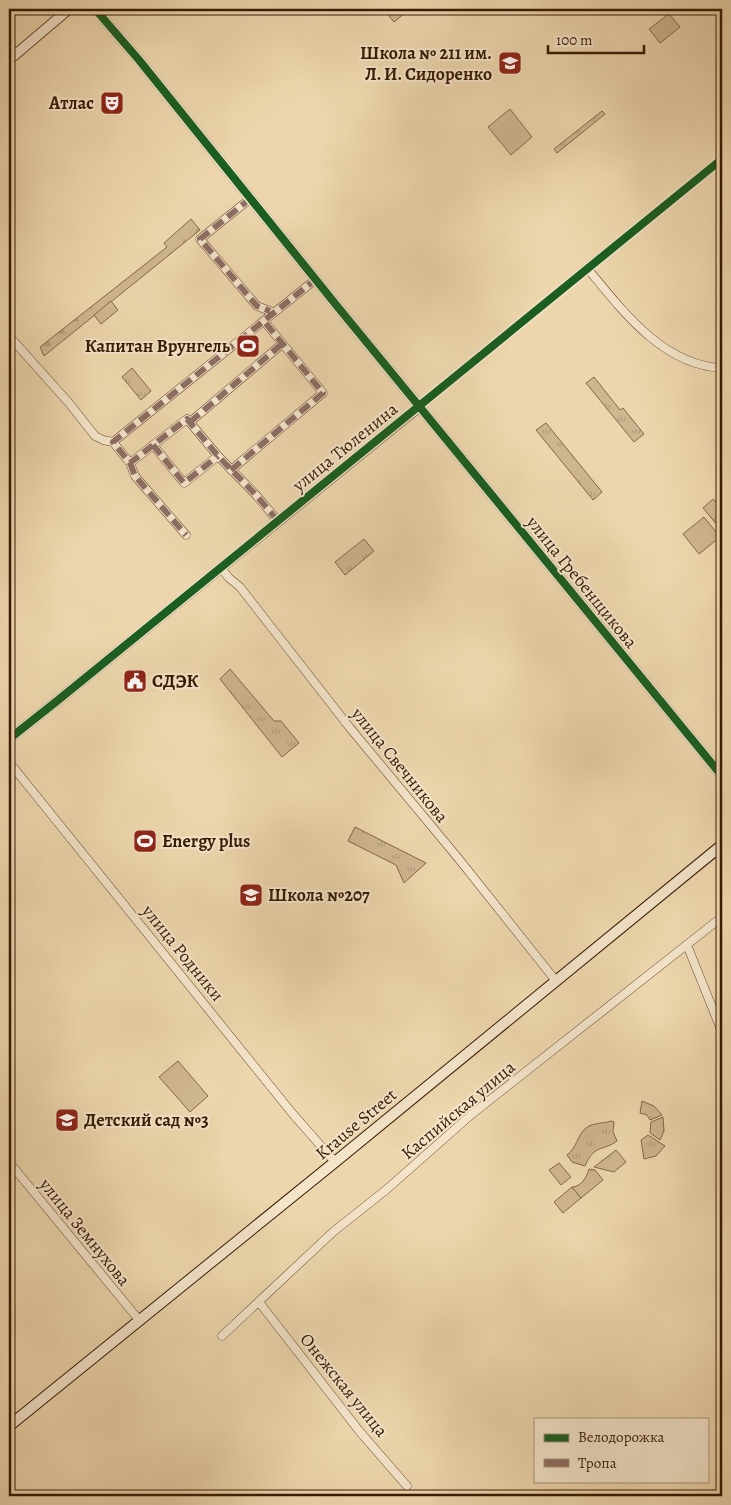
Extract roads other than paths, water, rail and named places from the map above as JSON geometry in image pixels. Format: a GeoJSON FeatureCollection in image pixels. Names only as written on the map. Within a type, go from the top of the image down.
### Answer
{"type":"FeatureCollection","features":[{"type":"Feature","properties":{"kind":"main road","name":"Krause Street"},"geometry":{"type":"LineString","coordinates":[[9,1426],[722,845]]}},
{"type":"Feature","properties":{"kind":"street"},"geometry":{"type":"LineString","coordinates":[[9,60],[70,9]]}},
{"type":"Feature","properties":{"kind":"street","name":"улица Гребенщикова"},"geometry":{"type":"LineString","coordinates":[[95,9],[139,60],[722,776]]}},
{"type":"Feature","properties":{"kind":"street","name":"улица Тюленина"},"geometry":{"type":"LineString","coordinates":[[9,739],[722,158]]}},
{"type":"Feature","properties":{"kind":"street"},"geometry":{"type":"LineString","coordinates":[[251,198],[200,238],[257,306],[270,311]]}},
{"type":"Feature","properties":{"kind":"street"},"geometry":{"type":"LineString","coordinates":[[586,268],[604,290],[652,340],[670,352],[694,363],[722,368]]}},
{"type":"Feature","properties":{"kind":"street"},"geometry":{"type":"LineString","coordinates":[[113,442],[316,279]]}},
{"type":"Feature","properties":{"kind":"street"},"geometry":{"type":"LineString","coordinates":[[231,470],[323,393],[264,321]]}},
{"type":"Feature","properties":{"kind":"street"},"geometry":{"type":"LineString","coordinates":[[9,336],[69,403],[95,436],[113,442],[130,463],[135,476],[186,535]]}},
{"type":"Feature","properties":{"kind":"street"},"geometry":{"type":"LineString","coordinates":[[190,422],[282,344]]}},
{"type":"Feature","properties":{"kind":"street"},"geometry":{"type":"LineString","coordinates":[[130,463],[187,419],[278,521]]}},
{"type":"Feature","properties":{"kind":"street"},"geometry":{"type":"LineString","coordinates":[[153,445],[184,483],[218,456]]}},
{"type":"Feature","properties":{"kind":"street","name":"улица Свечникова"},"geometry":{"type":"LineString","coordinates":[[221,568],[240,587],[350,728],[458,858],[556,982]]}},
{"type":"Feature","properties":{"kind":"street","name":"улица Родники"},"geometry":{"type":"LineString","coordinates":[[9,762],[292,1113],[335,1162]]}},
{"type":"Feature","properties":{"kind":"street","name":"Каспийская улица"},"geometry":{"type":"LineString","coordinates":[[222,1336],[333,1232],[387,1190],[472,1114],[722,917]]}},
{"type":"Feature","properties":{"kind":"street"},"geometry":{"type":"LineString","coordinates":[[687,945],[722,1032]]}},
{"type":"Feature","properties":{"kind":"street","name":"улица Земнухова"},"geometry":{"type":"LineString","coordinates":[[9,1162],[139,1320]]}},
{"type":"Feature","properties":{"kind":"street","name":"Онежская улица"},"geometry":{"type":"LineString","coordinates":[[258,1302],[360,1432],[407,1486]]}},
{"type":"Feature","properties":{"kind":"place","name":"Школа № 211 им. Л. И. Сидоренко"},"geometry":{"type":"Point","coordinates":[510,63]}},
{"type":"Feature","properties":{"kind":"place","name":"Атлас"},"geometry":{"type":"Point","coordinates":[112,103]}},
{"type":"Feature","properties":{"kind":"place","name":"Капитан Врунгель"},"geometry":{"type":"Point","coordinates":[248,346]}},
{"type":"Feature","properties":{"kind":"place","name":"СДЭК"},"geometry":{"type":"Point","coordinates":[135,681]}},
{"type":"Feature","properties":{"kind":"place","name":"Energy plus"},"geometry":{"type":"Point","coordinates":[145,841]}},
{"type":"Feature","properties":{"kind":"place","name":"Школа №207"},"geometry":{"type":"Point","coordinates":[251,895]}},
{"type":"Feature","properties":{"kind":"place","name":"Детский сад №3"},"geometry":{"type":"Point","coordinates":[67,1120]}}]}
